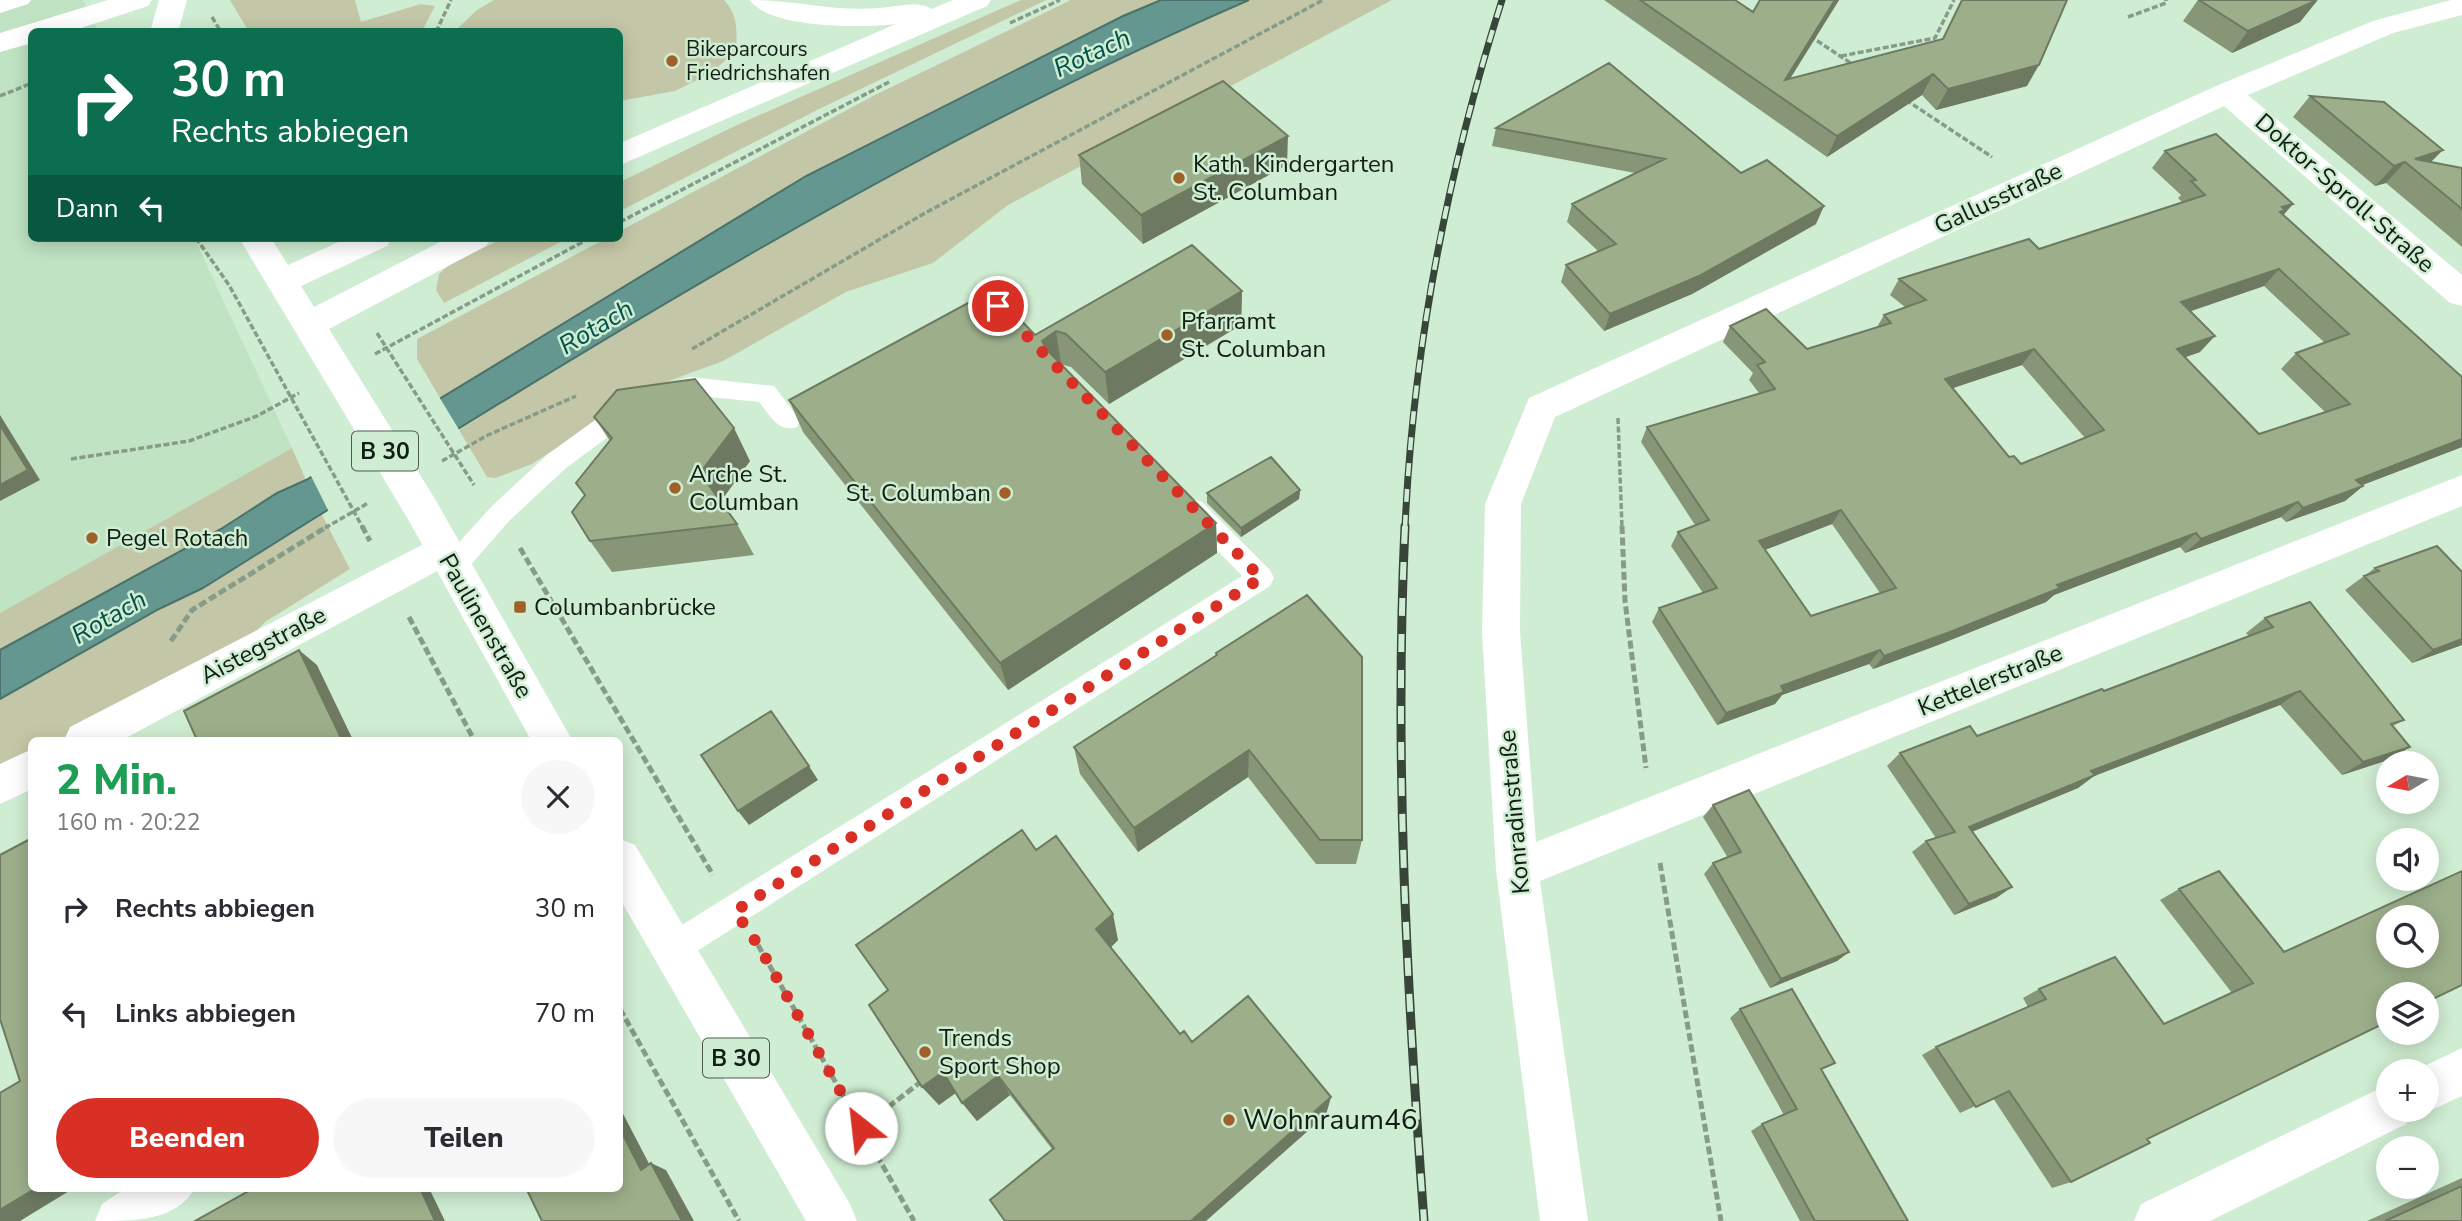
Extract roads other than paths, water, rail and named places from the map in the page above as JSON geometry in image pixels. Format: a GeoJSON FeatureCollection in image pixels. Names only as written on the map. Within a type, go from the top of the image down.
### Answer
{"type":"FeatureCollection","features":[{"type":"Feature","properties":{"kind":"street"},"geometry":{"type":"LineString","coordinates":[[113,0],[129,28]]}},
{"type":"Feature","properties":{"kind":"street"},"geometry":{"type":"LineString","coordinates":[[50,28],[138,0]]}},
{"type":"Feature","properties":{"kind":"street"},"geometry":{"type":"LineString","coordinates":[[165,28],[173,0]]}},
{"type":"Feature","properties":{"kind":"street"},"geometry":{"type":"LineString","coordinates":[[764,0],[780,8],[819,16],[873,18],[975,1]]}},
{"type":"Feature","properties":{"kind":"street"},"geometry":{"type":"LineString","coordinates":[[623,154],[975,1]]}},
{"type":"Feature","properties":{"kind":"street","name":"Gallusstraße"},"geometry":{"type":"LineString","coordinates":[[1541,408],[2227,93],[2384,27],[2462,6]]}},
{"type":"Feature","properties":{"kind":"street"},"geometry":{"type":"LineString","coordinates":[[0,43],[28,34]]}},
{"type":"Feature","properties":{"kind":"street","name":"Doktor-Sproll-Straße"},"geometry":{"type":"LineString","coordinates":[[2227,93],[2462,294]]}},
{"type":"Feature","properties":{"kind":"street","name":"B 30"},"geometry":{"type":"LineString","coordinates":[[257,242],[307,325]]}},
{"type":"Feature","properties":{"kind":"street"},"geometry":{"type":"LineString","coordinates":[[281,282],[367,242]]}},
{"type":"Feature","properties":{"kind":"street"},"geometry":{"type":"LineString","coordinates":[[307,325],[467,242]]}},
{"type":"Feature","properties":{"kind":"street","name":"Paulinenstraße"},"geometry":{"type":"LineString","coordinates":[[307,325],[422,510],[550,737]]}},
{"type":"Feature","properties":{"kind":"street","name":"Konradinstraße"},"geometry":{"type":"LineString","coordinates":[[1541,408],[1503,504],[1501,632],[1517,870],[1564,1221]]}},
{"type":"Feature","properties":{"kind":"street","name":"Kettelerstraße"},"geometry":{"type":"LineString","coordinates":[[1517,870],[2462,490]]}},
{"type":"Feature","properties":{"kind":"street","name":"Aistegstraße"},"geometry":{"type":"LineString","coordinates":[[90,737],[388,579],[448,558]]}},
{"type":"Feature","properties":{"kind":"street"},"geometry":{"type":"LineString","coordinates":[[0,785],[28,770]]}},
{"type":"Feature","properties":{"kind":"street","name":"B 30"},"geometry":{"type":"LineString","coordinates":[[626,886],[672,949],[833,1221]]}},
{"type":"Feature","properties":{"kind":"street"},"geometry":{"type":"LineString","coordinates":[[2439,1082],[2462,1071]]}},
{"type":"Feature","properties":{"kind":"street"},"geometry":{"type":"LineString","coordinates":[[2158,1221],[2376,1113]]}},
{"type":"Feature","properties":{"kind":"street"},"geometry":{"type":"LineString","coordinates":[[119,1221],[165,1192]]}},
{"type":"Feature","properties":{"kind":"lane"},"geometry":{"type":"LineString","coordinates":[[0,7],[21,0]]}},
{"type":"Feature","properties":{"kind":"lane"},"geometry":{"type":"LineString","coordinates":[[448,558],[557,461],[639,401],[690,386],[766,393],[788,420]]}},
{"type":"Feature","properties":{"kind":"lane"},"geometry":{"type":"LineString","coordinates":[[672,949],[1261,578],[1175,491]]}},
{"type":"Feature","properties":{"kind":"water","name":"Rotach"},"geometry":{"type":"Polygon","coordinates":[[[1161,0],[1249,0],[1113,62],[978,129],[846,200],[586,351],[203,588],[159,609],[0,699],[0,650],[221,529],[277,493],[306,480],[806,176],[1123,16],[1161,0]]]}},
{"type":"Feature","properties":{"kind":"railway"},"geometry":{"type":"LineString","coordinates":[[1405,528],[1416,393],[1436,261],[1465,130],[1502,0]]}},
{"type":"Feature","properties":{"kind":"railway"},"geometry":{"type":"LineString","coordinates":[[1405,526],[1401,700],[1404,874],[1424,1221]]}},
{"type":"Feature","properties":{"kind":"place","name":"Bikeparcours Friedrichshafen"},"geometry":{"type":"Point","coordinates":[672,61]}},
{"type":"Feature","properties":{"kind":"place","name":"Kath. Kindergarten St. Columban"},"geometry":{"type":"Point","coordinates":[1179,178]}},
{"type":"Feature","properties":{"kind":"place","name":"Pfarramt St. Columban"},"geometry":{"type":"Point","coordinates":[1167,335]}},
{"type":"Feature","properties":{"kind":"place","name":"Arche St. Columban"},"geometry":{"type":"Point","coordinates":[675,488]}},
{"type":"Feature","properties":{"kind":"place","name":"St. Columban"},"geometry":{"type":"Point","coordinates":[1005,493]}},
{"type":"Feature","properties":{"kind":"place","name":"Pegel Rotach"},"geometry":{"type":"Point","coordinates":[92,538]}},
{"type":"Feature","properties":{"kind":"place","name":"Columbanbrücke"},"geometry":{"type":"Point","coordinates":[520,607]}},
{"type":"Feature","properties":{"kind":"place","name":"Trends Sport Shop"},"geometry":{"type":"Point","coordinates":[925,1052]}},
{"type":"Feature","properties":{"kind":"place","name":"Wohnraum46"},"geometry":{"type":"Point","coordinates":[1229,1120]}}]}
